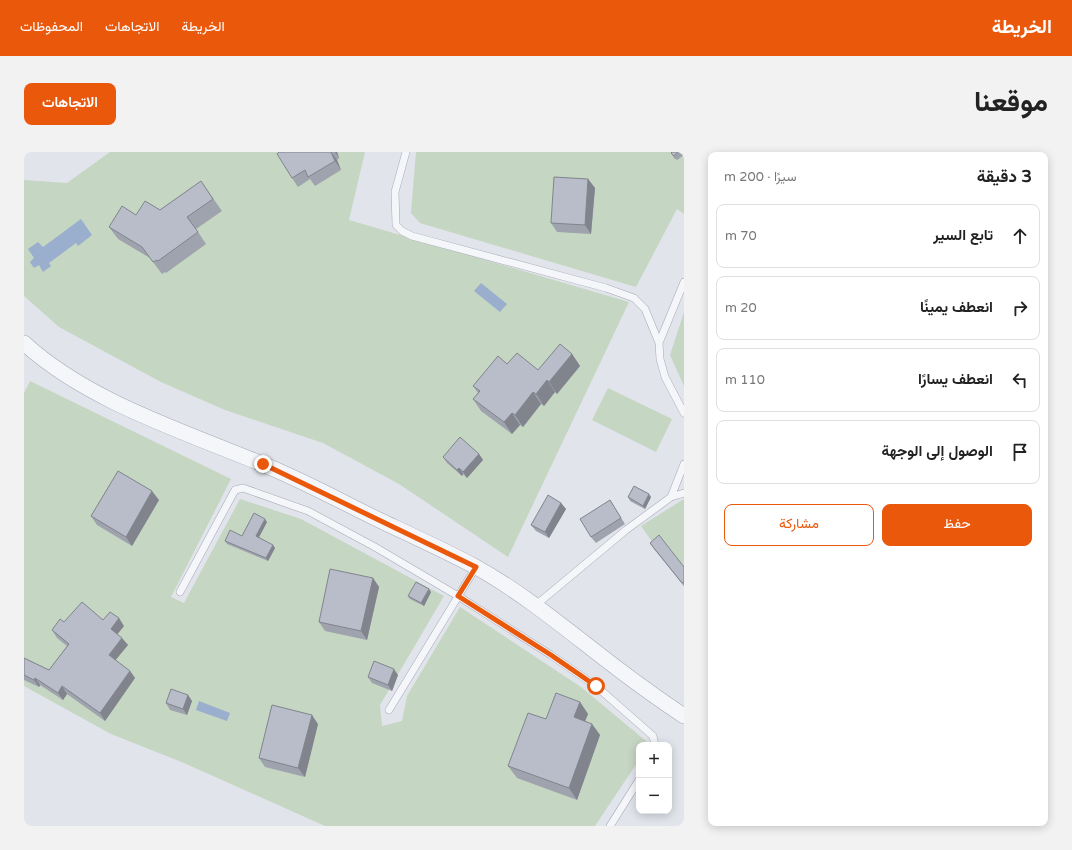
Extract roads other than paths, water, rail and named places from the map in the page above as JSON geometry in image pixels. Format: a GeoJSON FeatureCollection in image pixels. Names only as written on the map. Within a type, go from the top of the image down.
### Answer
{"type":"FeatureCollection","features":[{"type":"Feature","properties":{"kind":"street"},"geometry":{"type":"LineString","coordinates":[[24,343],[46,362],[69,378],[108,398],[180,431],[263,464],[314,487],[476,567],[536,605],[622,672],[684,716]]}},
{"type":"Feature","properties":{"kind":"lane"},"geometry":{"type":"LineString","coordinates":[[406,152],[395,192],[396,225],[402,231],[412,236],[606,288],[634,298],[645,309],[659,343],[660,359],[665,377],[684,413]]}},
{"type":"Feature","properties":{"kind":"lane"},"geometry":{"type":"LineString","coordinates":[[659,343],[684,282]]}},
{"type":"Feature","properties":{"kind":"lane"},"geometry":{"type":"LineString","coordinates":[[671,498],[684,464]]}},
{"type":"Feature","properties":{"kind":"lane"},"geometry":{"type":"LineString","coordinates":[[180,592],[235,490],[243,488],[308,511],[375,547],[458,596],[551,655],[596,686],[653,736],[654,742]]}},
{"type":"Feature","properties":{"kind":"lane"},"geometry":{"type":"LineString","coordinates":[[536,605],[626,530],[671,498],[684,493]]}},
{"type":"Feature","properties":{"kind":"lane"},"geometry":{"type":"LineString","coordinates":[[389,710],[476,567]]}},
{"type":"Feature","properties":{"kind":"lane"},"geometry":{"type":"LineString","coordinates":[[610,826],[636,785]]}},
{"type":"Feature","properties":{"kind":"water"},"geometry":{"type":"Polygon","coordinates":[[[81,219],[92,235],[78,246],[76,243],[49,263],[51,266],[43,272],[39,265],[34,268],[30,262],[34,258],[28,249],[38,242],[43,247],[81,219]]]}},
{"type":"Feature","properties":{"kind":"water"},"geometry":{"type":"Polygon","coordinates":[[[481,283],[507,304],[500,312],[474,291],[481,283]]]}},
{"type":"Feature","properties":{"kind":"water"},"geometry":{"type":"Polygon","coordinates":[[[199,701],[230,713],[227,721],[196,710],[199,701]]]}}]}
